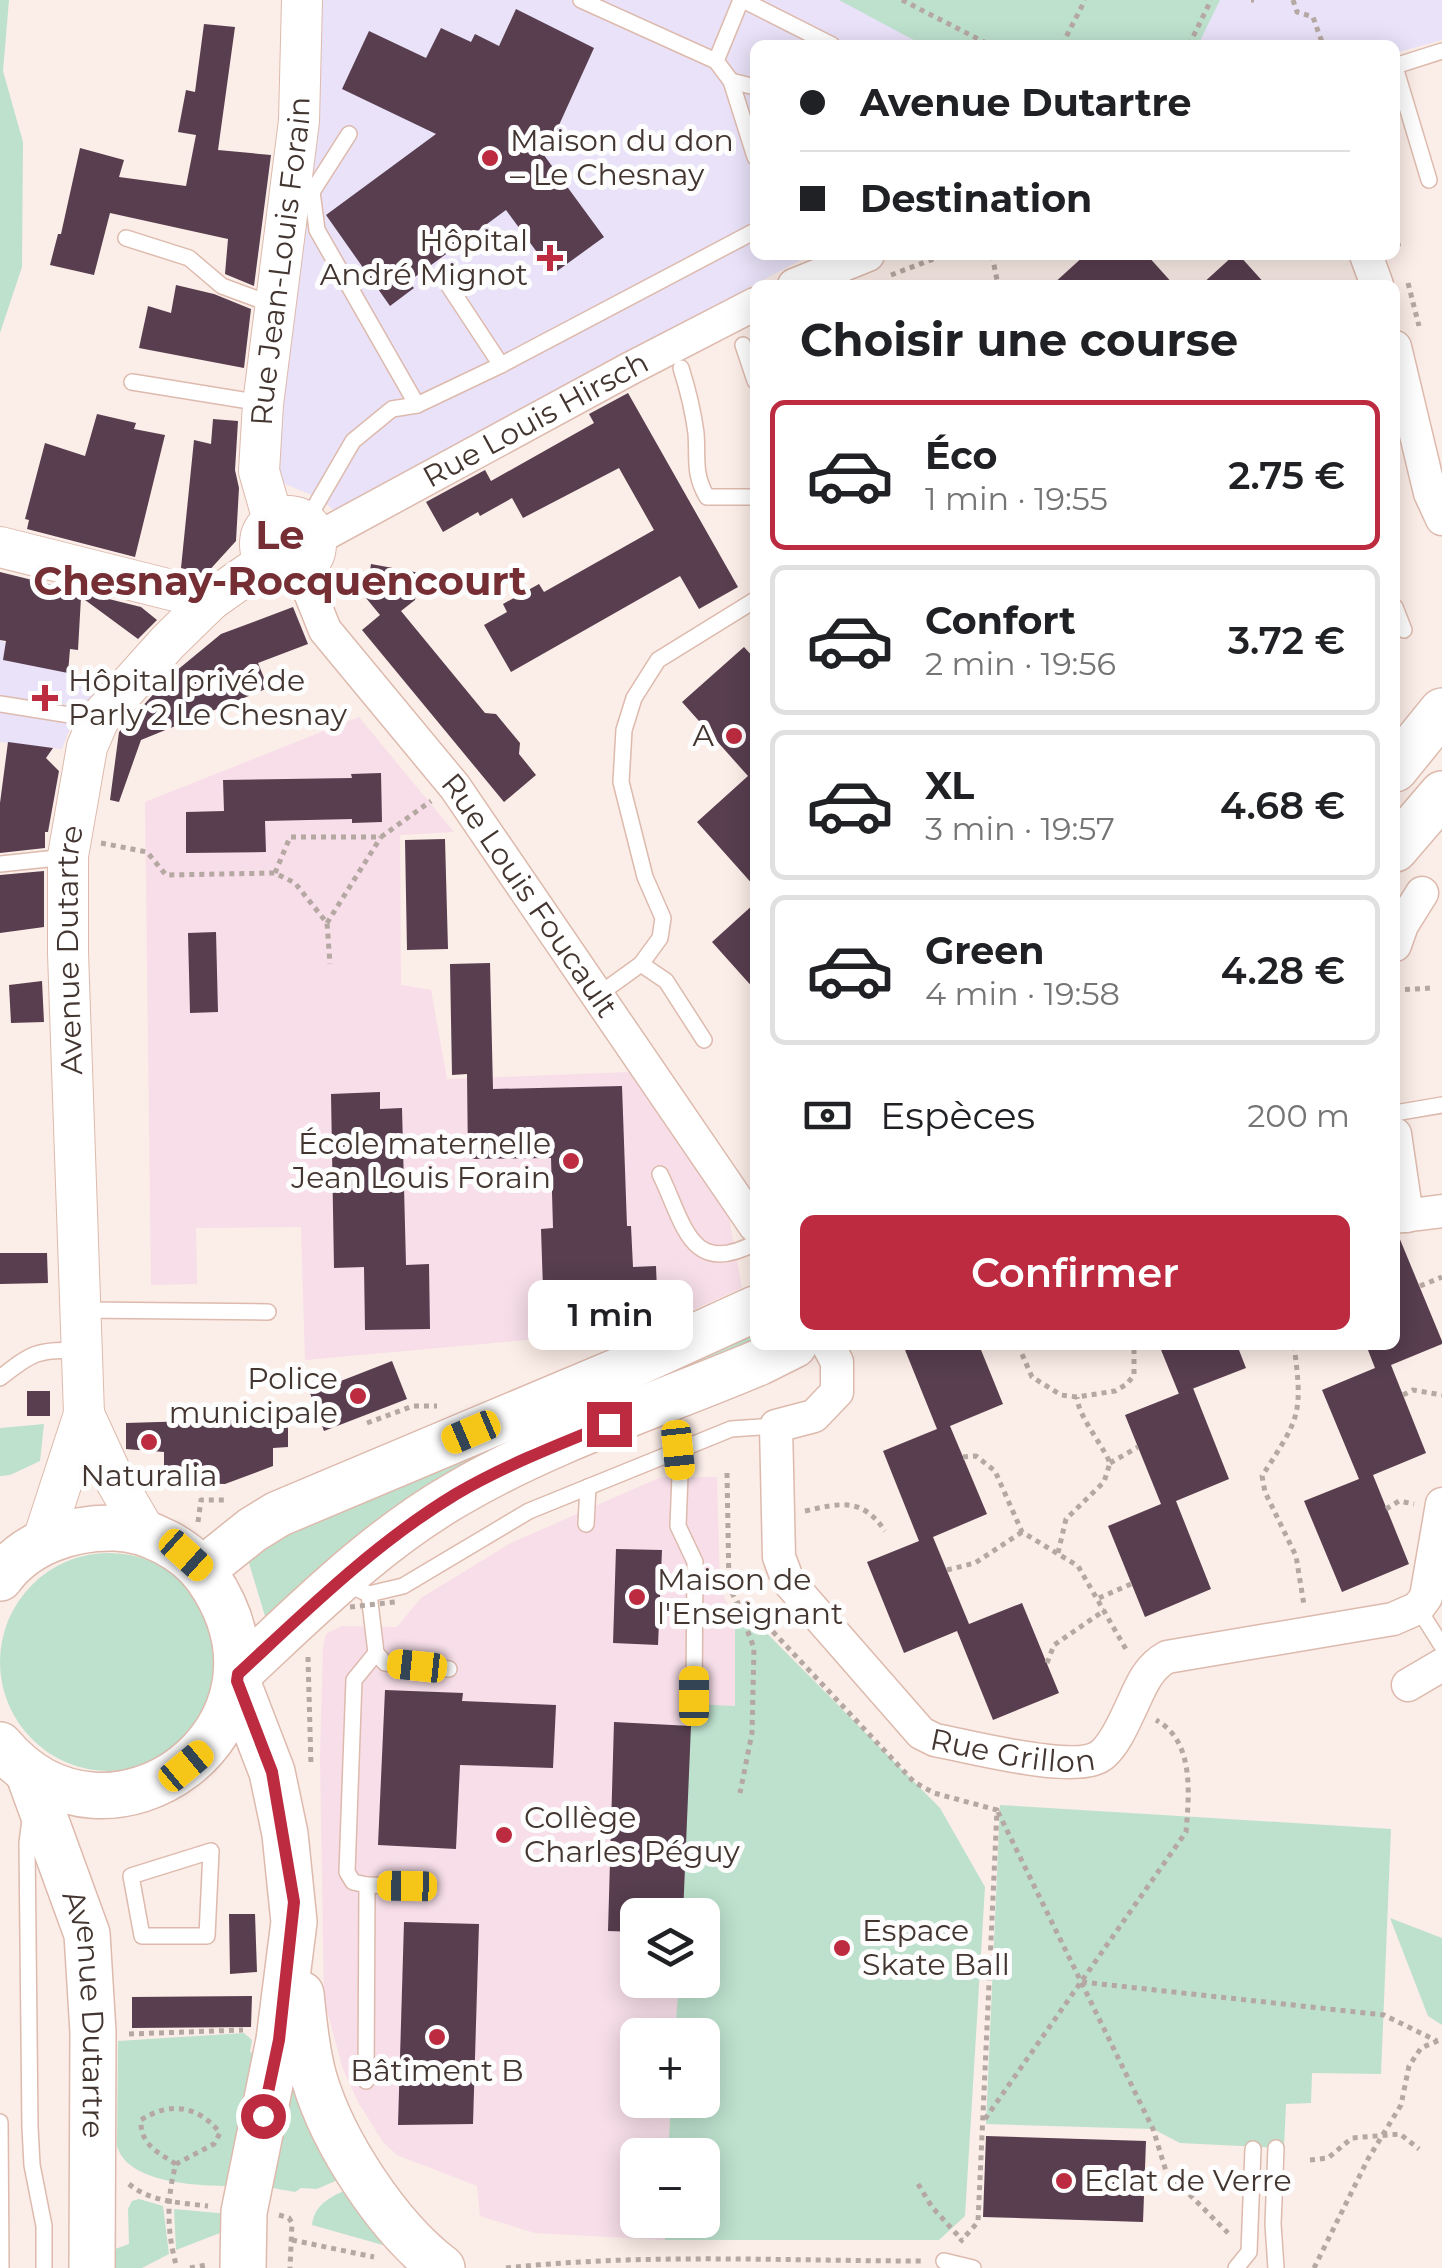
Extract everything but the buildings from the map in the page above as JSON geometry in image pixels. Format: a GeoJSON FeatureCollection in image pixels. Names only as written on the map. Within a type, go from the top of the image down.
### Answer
{"type":"FeatureCollection","features":[{"type":"Feature","properties":{"kind":"main road"},"geometry":{"type":"LineString","coordinates":[[1400,763],[1442,711]]}},
{"type":"Feature","properties":{"kind":"main road"},"geometry":{"type":"LineString","coordinates":[[1400,843],[1442,794]]}},
{"type":"Feature","properties":{"kind":"main road"},"geometry":{"type":"LineString","coordinates":[[202,1570],[278,1514],[750,1311]]}},
{"type":"Feature","properties":{"kind":"main road"},"geometry":{"type":"LineString","coordinates":[[237,1677],[352,1594],[457,1493],[540,1452],[784,1350]]}},
{"type":"Feature","properties":{"kind":"main road"},"geometry":{"type":"LineString","coordinates":[[17,1555],[68,1533],[94,1528],[121,1528],[167,1543],[202,1570],[224,1600],[236,1636],[237,1677],[226,1718],[204,1750],[175,1775],[140,1790],[101,1796],[63,1789],[21,1770]]}},
{"type":"Feature","properties":{"kind":"main road"},"geometry":{"type":"LineString","coordinates":[[237,1677],[272,1772],[285,1834],[308,2051],[327,2109],[360,2174],[408,2238],[442,2268]]}},
{"type":"Feature","properties":{"kind":"main road","name":"Avenue Dutartre"},"geometry":{"type":"LineString","coordinates":[[21,1770],[87,1934],[93,2032],[92,2268]]}},
{"type":"Feature","properties":{"kind":"main road"},"geometry":{"type":"LineString","coordinates":[[243,2253],[247,2194],[279,2040],[294,1922]]}},
{"type":"Feature","properties":{"kind":"street","name":"Rue Jean-Louis Forain"},"geometry":{"type":"LineString","coordinates":[[292,543],[258,470],[299,121],[302,0]]}},
{"type":"Feature","properties":{"kind":"street"},"geometry":{"type":"LineString","coordinates":[[1371,260],[1391,278]]}},
{"type":"Feature","properties":{"kind":"street"},"geometry":{"type":"LineString","coordinates":[[816,280],[875,267]]}},
{"type":"Feature","properties":{"kind":"street","name":"Rue Louis Hirsch"},"geometry":{"type":"LineString","coordinates":[[292,543],[750,307]]}},
{"type":"Feature","properties":{"kind":"street"},"geometry":{"type":"LineString","coordinates":[[1407,337],[1405,436],[1442,519]]}},
{"type":"Feature","properties":{"kind":"street","name":"Avenue Dutartre"},"geometry":{"type":"LineString","coordinates":[[147,1535],[110,1474],[84,1414],[69,990],[68,847],[87,748],[99,719],[211,600],[292,543]]}},
{"type":"Feature","properties":{"kind":"street","name":"Rue Louis Foucault"},"geometry":{"type":"LineString","coordinates":[[292,543],[325,630],[455,787],[750,1219]]}},
{"type":"Feature","properties":{"kind":"street"},"geometry":{"type":"LineString","coordinates":[[0,547],[211,600]]}},
{"type":"Feature","properties":{"kind":"street"},"geometry":{"type":"LineString","coordinates":[[1400,931],[1422,893]]}},
{"type":"Feature","properties":{"kind":"street"},"geometry":{"type":"LineString","coordinates":[[1401,1216],[1442,1211]]}},
{"type":"Feature","properties":{"kind":"street"},"geometry":{"type":"LineString","coordinates":[[776,1426],[814,1416],[837,1392],[837,1362],[831,1350]]}},
{"type":"Feature","properties":{"kind":"street","name":"Avenue Dutartre"},"geometry":{"type":"LineString","coordinates":[[17,1555],[84,1414]]}},
{"type":"Feature","properties":{"kind":"street","name":"Rue Grillon"},"geometry":{"type":"LineString","coordinates":[[776,1426],[779,1556],[788,1581],[921,1733],[934,1740],[1075,1764],[1089,1762],[1103,1754],[1148,1672]]}},
{"type":"Feature","properties":{"kind":"street"},"geometry":{"type":"LineString","coordinates":[[1148,1672],[1167,1657],[1393,1619],[1418,1608],[1426,1596],[1442,1504]]}},
{"type":"Feature","properties":{"kind":"street"},"geometry":{"type":"LineString","coordinates":[[1408,1685],[1442,1665]]}},
{"type":"Feature","properties":{"kind":"lane"},"geometry":{"type":"LineString","coordinates":[[581,0],[716,61],[731,80],[750,142]]}},
{"type":"Feature","properties":{"kind":"lane"},"geometry":{"type":"LineString","coordinates":[[716,61],[742,0],[822,40]]}},
{"type":"Feature","properties":{"kind":"lane"},"geometry":{"type":"LineString","coordinates":[[1400,64],[1442,51]]}},
{"type":"Feature","properties":{"kind":"lane"},"geometry":{"type":"LineString","coordinates":[[731,80],[750,86]]}},
{"type":"Feature","properties":{"kind":"lane"},"geometry":{"type":"LineString","coordinates":[[1400,83],[1429,180]]}},
{"type":"Feature","properties":{"kind":"lane"},"geometry":{"type":"LineString","coordinates":[[349,134],[312,192],[316,230],[417,405]]}},
{"type":"Feature","properties":{"kind":"lane"},"geometry":{"type":"LineString","coordinates":[[292,543],[354,441],[392,409],[417,405],[501,365],[750,233]]}},
{"type":"Feature","properties":{"kind":"lane"},"geometry":{"type":"LineString","coordinates":[[126,238],[189,258],[222,286],[276,306]]}},
{"type":"Feature","properties":{"kind":"lane"},"geometry":{"type":"LineString","coordinates":[[443,278],[501,365]]}},
{"type":"Feature","properties":{"kind":"lane"},"geometry":{"type":"LineString","coordinates":[[743,345],[750,365]]}},
{"type":"Feature","properties":{"kind":"lane"},"geometry":{"type":"LineString","coordinates":[[681,368],[691,400],[696,478],[707,497],[750,497]]}},
{"type":"Feature","properties":{"kind":"lane"},"geometry":{"type":"LineString","coordinates":[[132,382],[263,404]]}},
{"type":"Feature","properties":{"kind":"lane"},"geometry":{"type":"LineString","coordinates":[[598,995],[641,964],[660,938],[663,918],[640,861],[621,782],[624,730],[634,698],[658,660],[750,603]]}},
{"type":"Feature","properties":{"kind":"lane"},"geometry":{"type":"LineString","coordinates":[[1400,620],[1404,630]]}},
{"type":"Feature","properties":{"kind":"lane"},"geometry":{"type":"LineString","coordinates":[[0,704],[99,719]]}},
{"type":"Feature","properties":{"kind":"lane"},"geometry":{"type":"LineString","coordinates":[[0,864],[68,847]]}},
{"type":"Feature","properties":{"kind":"lane"},"geometry":{"type":"LineString","coordinates":[[641,964],[666,981],[704,1040]]}},
{"type":"Feature","properties":{"kind":"lane"},"geometry":{"type":"LineString","coordinates":[[1400,1112],[1442,1105]]}},
{"type":"Feature","properties":{"kind":"lane"},"geometry":{"type":"LineString","coordinates":[[660,1174],[694,1246],[708,1255],[736,1254],[750,1246]]}},
{"type":"Feature","properties":{"kind":"lane"},"geometry":{"type":"LineString","coordinates":[[80,1310],[268,1312]]}},
{"type":"Feature","properties":{"kind":"lane"},"geometry":{"type":"LineString","coordinates":[[0,1378],[35,1352],[82,1351]]}},
{"type":"Feature","properties":{"kind":"lane"},"geometry":{"type":"LineString","coordinates":[[449,1669],[385,1663],[376,1653],[352,1594],[403,1586],[495,1530],[731,1429],[776,1426]]}},
{"type":"Feature","properties":{"kind":"lane"},"geometry":{"type":"LineString","coordinates":[[678,1450],[678,1526],[695,1562],[694,1696]]}},
{"type":"Feature","properties":{"kind":"lane"},"geometry":{"type":"LineString","coordinates":[[586,1524],[588,1487]]}},
{"type":"Feature","properties":{"kind":"lane"},"geometry":{"type":"LineString","coordinates":[[1418,1608],[1442,1646]]}},
{"type":"Feature","properties":{"kind":"lane"},"geometry":{"type":"LineString","coordinates":[[376,1653],[354,1680],[347,1872],[352,1882],[367,1886],[407,1886]]}},
{"type":"Feature","properties":{"kind":"lane"},"geometry":{"type":"LineString","coordinates":[[21,1770],[27,1843],[30,2128],[32,2165],[44,2226],[44,2268]]}},
{"type":"Feature","properties":{"kind":"lane"},"geometry":{"type":"LineString","coordinates":[[212,1851],[207,1936],[142,1936],[132,1876],[212,1851]]}},
{"type":"Feature","properties":{"kind":"lane"},"geometry":{"type":"LineString","coordinates":[[366,2081],[367,1886]]}},
{"type":"Feature","properties":{"kind":"lane"},"geometry":{"type":"LineString","coordinates":[[0,2122],[1,2268]]}},
{"type":"Feature","properties":{"kind":"lane"},"geometry":{"type":"LineString","coordinates":[[1236,2268],[1248,2252],[1253,2148]]}},
{"type":"Feature","properties":{"kind":"lane"},"geometry":{"type":"LineString","coordinates":[[1276,2148],[1276,2268]]}},
{"type":"Feature","properties":{"kind":"lane"},"geometry":{"type":"LineString","coordinates":[[944,2262],[974,2268]]}},
{"type":"Feature","properties":{"kind":"path"},"geometry":{"type":"LineString","coordinates":[[902,0],[980,40]]}},
{"type":"Feature","properties":{"kind":"path"},"geometry":{"type":"LineString","coordinates":[[1065,40],[1085,0]]}},
{"type":"Feature","properties":{"kind":"path"},"geometry":{"type":"LineString","coordinates":[[1191,40],[1211,0]]}},
{"type":"Feature","properties":{"kind":"path"},"geometry":{"type":"LineString","coordinates":[[1292,0],[1297,12],[1313,17],[1321,40]]}},
{"type":"Feature","properties":{"kind":"path"},"geometry":{"type":"LineString","coordinates":[[875,267],[915,260]]}},
{"type":"Feature","properties":{"kind":"path"},"geometry":{"type":"LineString","coordinates":[[1400,311],[1407,337]]}},
{"type":"Feature","properties":{"kind":"path"},"geometry":{"type":"LineString","coordinates":[[327,923],[381,837],[406,815],[429,803]]}},
{"type":"Feature","properties":{"kind":"path"},"geometry":{"type":"LineString","coordinates":[[275,873],[290,837],[381,837]]}},
{"type":"Feature","properties":{"kind":"path"},"geometry":{"type":"LineString","coordinates":[[68,847],[147,852],[166,875],[275,873],[294,883],[327,923],[330,964]]}},
{"type":"Feature","properties":{"kind":"path"},"geometry":{"type":"LineString","coordinates":[[1400,990],[1432,988]]}},
{"type":"Feature","properties":{"kind":"path"},"geometry":{"type":"LineString","coordinates":[[1420,1286],[1442,1277]]}},
{"type":"Feature","properties":{"kind":"path"},"geometry":{"type":"LineString","coordinates":[[1020,1350],[1032,1378],[1062,1395],[1077,1397],[1115,1391],[1128,1384],[1134,1375],[1134,1350]]}},
{"type":"Feature","properties":{"kind":"path"},"geometry":{"type":"LineString","coordinates":[[1294,1350],[1300,1407],[1292,1428],[1262,1476],[1265,1492],[1296,1556],[1306,1633]]}},
{"type":"Feature","properties":{"kind":"path"},"geometry":{"type":"LineString","coordinates":[[1403,1395],[1413,1390],[1442,1395]]}},
{"type":"Feature","properties":{"kind":"path"},"geometry":{"type":"LineString","coordinates":[[1058,1553],[1066,1519],[1104,1482],[1110,1463],[1099,1437],[1078,1411],[1077,1397]]}},
{"type":"Feature","properties":{"kind":"path"},"geometry":{"type":"LineString","coordinates":[[371,1432],[366,1419],[413,1406],[450,1407]]}},
{"type":"Feature","properties":{"kind":"path"},"geometry":{"type":"LineString","coordinates":[[1110,1463],[1138,1446]]}},
{"type":"Feature","properties":{"kind":"path"},"geometry":{"type":"LineString","coordinates":[[963,1457],[976,1456],[995,1471],[1022,1532],[1078,1566],[1134,1664],[1148,1672]]}},
{"type":"Feature","properties":{"kind":"path"},"geometry":{"type":"LineString","coordinates":[[727,1473],[729,1586],[754,1648],[752,1733],[740,1793]]}},
{"type":"Feature","properties":{"kind":"path"},"geometry":{"type":"LineString","coordinates":[[198,1524],[201,1500],[234,1500]]}},
{"type":"Feature","properties":{"kind":"path"},"geometry":{"type":"LineString","coordinates":[[777,1508],[806,1511],[826,1506],[862,1507],[885,1530]]}},
{"type":"Feature","properties":{"kind":"path"},"geometry":{"type":"LineString","coordinates":[[947,1570],[975,1563],[1022,1532]]}},
{"type":"Feature","properties":{"kind":"path"},"geometry":{"type":"LineString","coordinates":[[1099,1598],[1132,1584]]}},
{"type":"Feature","properties":{"kind":"path"},"geometry":{"type":"LineString","coordinates":[[352,1594],[394,1602]]}},
{"type":"Feature","properties":{"kind":"path"},"geometry":{"type":"LineString","coordinates":[[737,1603],[746,1604],[914,1782],[934,1793],[997,1810],[1153,2129],[1166,2170],[1248,2252]]}},
{"type":"Feature","properties":{"kind":"path"},"geometry":{"type":"LineString","coordinates":[[1047,1663],[1054,1644],[1104,1610]]}},
{"type":"Feature","properties":{"kind":"path"},"geometry":{"type":"LineString","coordinates":[[983,2123],[1186,1832],[1189,1791],[1185,1756],[1167,1726],[1132,1706]]}},
{"type":"Feature","properties":{"kind":"path"},"geometry":{"type":"LineString","coordinates":[[506,2268],[561,2262],[677,2260],[944,2262],[978,2222],[997,1810]]}},
{"type":"Feature","properties":{"kind":"path"},"geometry":{"type":"LineString","coordinates":[[1081,1982],[1384,2016],[1439,2040]]}},
{"type":"Feature","properties":{"kind":"path"},"geometry":{"type":"LineString","coordinates":[[93,2032],[252,2030],[265,2039],[279,2040]]}},
{"type":"Feature","properties":{"kind":"path"},"geometry":{"type":"LineString","coordinates":[[1314,2268],[1400,2105],[1410,2066],[1421,2048],[1439,2040]]}},
{"type":"Feature","properties":{"kind":"path"},"geometry":{"type":"LineString","coordinates":[[176,2164],[150,2148],[140,2133],[141,2120],[168,2107],[193,2110],[210,2120],[220,2133],[214,2144],[176,2164],[170,2186],[169,2234],[177,2268]]}},
{"type":"Feature","properties":{"kind":"path"},"geometry":{"type":"LineString","coordinates":[[1310,2160],[1328,2158],[1352,2138],[1400,2134],[1419,2149]]}},
{"type":"Feature","properties":{"kind":"path"},"geometry":{"type":"LineString","coordinates":[[918,2184],[932,2207],[962,2240]]}},
{"type":"Feature","properties":{"kind":"path"},"geometry":{"type":"LineString","coordinates":[[243,2253],[303,2240],[387,2260]]}},
{"type":"Feature","properties":{"kind":"shaded area","name":"Hôpital André Mignot"},"geometry":{"type":"Polygon","coordinates":[[[321,0],[1442,0],[1442,40],[1400,52],[1400,40],[750,40],[750,260],[801,260],[764,280],[750,280],[750,287],[335,511],[319,498],[275,480],[321,0]]]}},
{"type":"Feature","properties":{"kind":"shaded area","name":"Hôpital privé de Parly 2 Le Chesnay"},"geometry":{"type":"Polygon","coordinates":[[[0,640],[67,673],[106,684],[76,713],[62,749],[0,742],[0,640]]]}},
{"type":"Feature","properties":{"kind":"shaded area"},"geometry":{"type":"Polygon","coordinates":[[[359,717],[454,832],[400,835],[401,985],[431,990],[447,1079],[630,1072],[729,1218],[742,1288],[636,1335],[599,1321],[537,1339],[305,1360],[301,1227],[196,1228],[197,1284],[151,1285],[145,802],[359,717]]]}},
{"type":"Feature","properties":{"kind":"shaded area","name":"Collège Charles Péguy"},"geometry":{"type":"Polygon","coordinates":[[[661,1477],[717,1477],[720,1588],[735,1620],[735,1707],[690,1705],[684,1898],[620,1898],[620,1998],[678,1998],[676,2018],[620,2018],[620,2118],[670,2118],[669,2138],[620,2138],[620,2238],[535,2233],[480,2216],[477,2186],[397,2155],[383,2142],[358,2102],[343,2069],[324,2000],[320,1756],[326,1634],[342,1626],[397,1627],[421,1598],[511,1543],[661,1477]]]}},
{"type":"Feature","properties":{"kind":"green space"},"geometry":{"type":"Polygon","coordinates":[[[0,0],[9,0],[3,71],[23,142],[22,267],[0,333],[0,0]]]}},
{"type":"Feature","properties":{"kind":"green space"},"geometry":{"type":"Polygon","coordinates":[[[839,0],[1220,0],[1200,40],[914,40],[839,0]]]}},
{"type":"Feature","properties":{"kind":"green space"},"geometry":{"type":"Polygon","coordinates":[[[750,1333],[750,1341],[527,1445],[268,1626],[246,1553],[750,1333]]]}},
{"type":"Feature","properties":{"kind":"green space"},"geometry":{"type":"Polygon","coordinates":[[[44,1424],[40,1461],[0,1476],[0,1428],[44,1424]]]}},
{"type":"Feature","properties":{"kind":"green space"},"geometry":{"type":"Polygon","coordinates":[[[109,1553],[151,1561],[186,1585],[210,1620],[218,1662],[210,1704],[186,1739],[151,1763],[109,1771],[67,1763],[32,1739],[8,1704],[0,1662],[8,1620],[32,1585],[67,1561],[109,1553]]]}},
{"type":"Feature","properties":{"kind":"green space","name":"Espace Skate Ball"},"geometry":{"type":"Polygon","coordinates":[[[749,1615],[940,1808],[985,1887],[965,2216],[939,2240],[665,2240],[720,2238],[720,2138],[669,2138],[670,2118],[720,2118],[720,2018],[676,2018],[678,1998],[720,1998],[720,1898],[684,1898],[690,1704],[735,1706],[735,1620],[749,1615]]]}},
{"type":"Feature","properties":{"kind":"green space"},"geometry":{"type":"Polygon","coordinates":[[[1000,1805],[1391,1829],[1381,2074],[1312,2073],[1311,2103],[1286,2104],[1284,2148],[1180,2143],[1153,2129],[986,2124],[1000,1805]]]}},
{"type":"Feature","properties":{"kind":"green space"},"geometry":{"type":"Polygon","coordinates":[[[1390,1918],[1442,1938],[1442,2025],[1428,2016],[1390,1918]]]}},
{"type":"Feature","properties":{"kind":"green space"},"geometry":{"type":"Polygon","coordinates":[[[244,2033],[252,2040],[250,2052],[264,2057],[237,2186],[168,2181],[136,2169],[124,2159],[117,2146],[118,2041],[244,2033]]]}},
{"type":"Feature","properties":{"kind":"green space"},"geometry":{"type":"Polygon","coordinates":[[[294,2087],[340,2179],[317,2189],[301,2188],[295,2192],[267,2187],[294,2087]]]}},
{"type":"Feature","properties":{"kind":"green space"},"geometry":{"type":"Polygon","coordinates":[[[346,2190],[390,2247],[312,2225],[319,2207],[346,2190]]]}},
{"type":"Feature","properties":{"kind":"green space"},"geometry":{"type":"Polygon","coordinates":[[[139,2199],[163,2206],[169,2254],[142,2268],[107,2268],[107,2252],[129,2244],[128,2209],[132,2201],[139,2199]]]}},
{"type":"Feature","properties":{"kind":"green space"},"geometry":{"type":"Polygon","coordinates":[[[174,2209],[229,2214],[220,2233],[176,2250],[174,2209]]]}},
{"type":"Feature","properties":{"kind":"place","name":"Maison du don – Le Chesnay"},"geometry":{"type":"Point","coordinates":[490,158]}},
{"type":"Feature","properties":{"kind":"place","name":"Hôpital André Mignot"},"geometry":{"type":"Point","coordinates":[550,258]}},
{"type":"Feature","properties":{"kind":"place","name":"Hôpital privé de Parly 2 Le Chesnay"},"geometry":{"type":"Point","coordinates":[45,698]}},
{"type":"Feature","properties":{"kind":"place","name":"A"},"geometry":{"type":"Point","coordinates":[734,736]}},
{"type":"Feature","properties":{"kind":"place","name":"École maternelle Jean Louis Forain"},"geometry":{"type":"Point","coordinates":[571,1161]}},
{"type":"Feature","properties":{"kind":"place","name":"Police municipale"},"geometry":{"type":"Point","coordinates":[358,1396]}},
{"type":"Feature","properties":{"kind":"place","name":"Naturalia"},"geometry":{"type":"Point","coordinates":[149,1442]}},
{"type":"Feature","properties":{"kind":"place","name":"Maison de l'Enseignant"},"geometry":{"type":"Point","coordinates":[637,1597]}},
{"type":"Feature","properties":{"kind":"place","name":"Collège Charles Péguy"},"geometry":{"type":"Point","coordinates":[504,1835]}},
{"type":"Feature","properties":{"kind":"place","name":"Espace Skate Ball"},"geometry":{"type":"Point","coordinates":[842,1948]}},
{"type":"Feature","properties":{"kind":"place","name":"Bâtiment B"},"geometry":{"type":"Point","coordinates":[437,2037]}},
{"type":"Feature","properties":{"kind":"place","name":"Eclat de Verre"},"geometry":{"type":"Point","coordinates":[1064,2181]}},
{"type":"Feature","properties":{"kind":"district","name":"Le Chesnay-Rocquencourt"},"geometry":{"type":"Point","coordinates":[280,558]}},
{"type":"Feature","properties":{"kind":"route"},"geometry":{"type":"LineString","coordinates":[[263,2116],[279,2040],[294,1902],[272,1772],[237,1681],[238,1674],[338,1580],[457,1493],[540,1452],[609,1424]]}}]}
